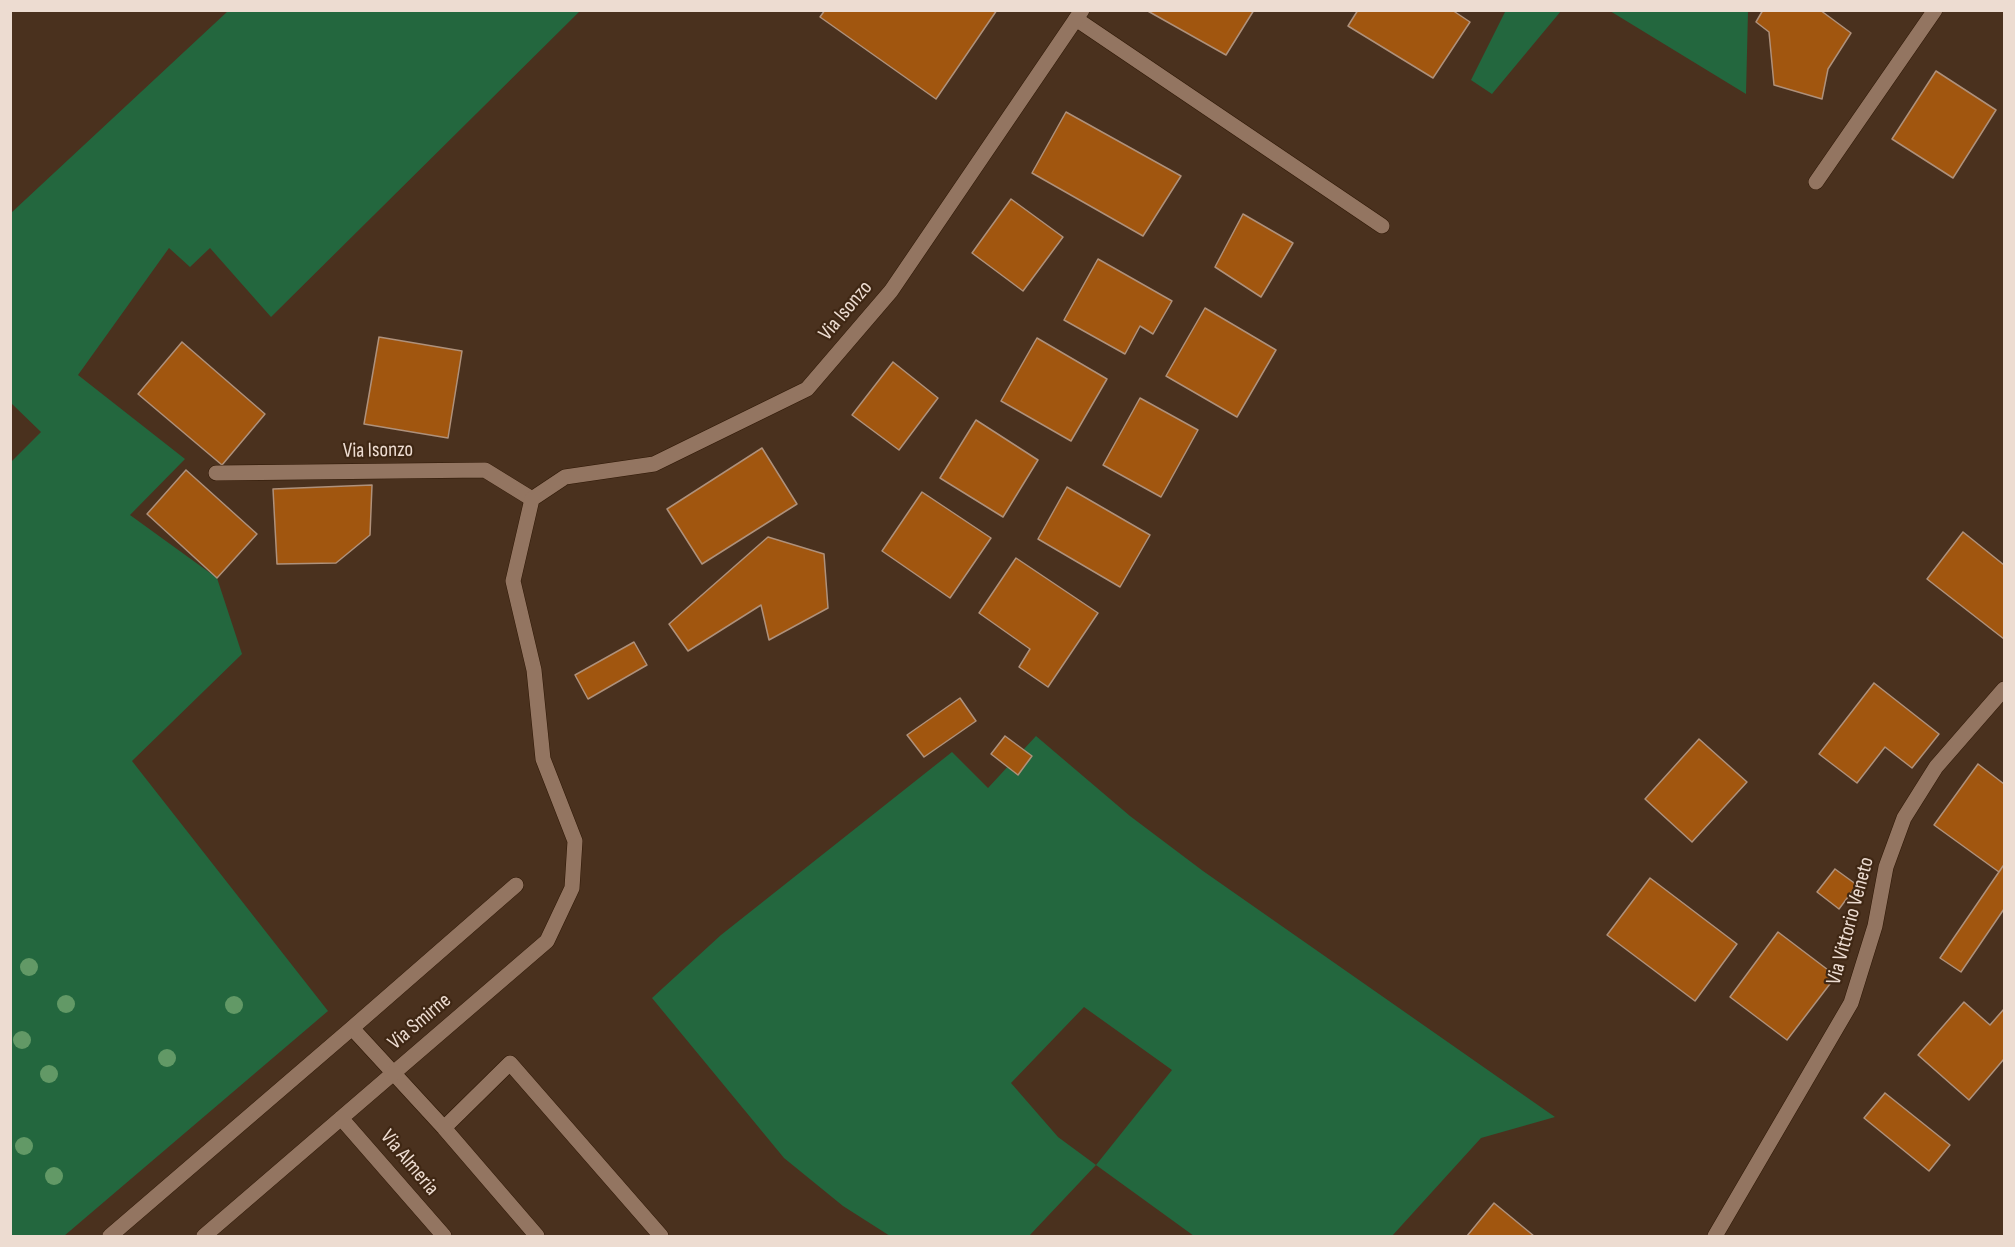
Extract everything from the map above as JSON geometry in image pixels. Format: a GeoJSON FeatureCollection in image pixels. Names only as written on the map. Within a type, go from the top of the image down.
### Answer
{"type":"FeatureCollection","features":[{"type":"Feature","properties":{"kind":"street"},"geometry":{"type":"LineString","coordinates":[[1816,182],[1935,10]]}},
{"type":"Feature","properties":{"kind":"street"},"geometry":{"type":"LineString","coordinates":[[1079,15],[1382,226]]}},
{"type":"Feature","properties":{"kind":"street","name":"Via Isonzo"},"geometry":{"type":"LineString","coordinates":[[216,473],[485,470],[532,499],[565,477],[654,464],[807,389],[891,291],[1079,15]]}},
{"type":"Feature","properties":{"kind":"street","name":"Via Smirne"},"geometry":{"type":"LineString","coordinates":[[204,1236],[547,940],[572,888],[575,841],[543,759],[534,670],[513,581],[532,499]]}},
{"type":"Feature","properties":{"kind":"street","name":"Via Vittorio Veneto"},"geometry":{"type":"LineString","coordinates":[[1715,1236],[1851,1003],[1875,926],[1886,867],[1904,818],[1936,767],[2004,689]]}},
{"type":"Feature","properties":{"kind":"street"},"geometry":{"type":"LineString","coordinates":[[110,1236],[516,885]]}},
{"type":"Feature","properties":{"kind":"street"},"geometry":{"type":"LineString","coordinates":[[352,1028],[444,1128],[537,1236]]}},
{"type":"Feature","properties":{"kind":"street"},"geometry":{"type":"LineString","coordinates":[[444,1128],[510,1063],[661,1236]]}},
{"type":"Feature","properties":{"kind":"street","name":"Via Almeria"},"geometry":{"type":"LineString","coordinates":[[341,1118],[444,1236]]}},
{"type":"Feature","properties":{"kind":"green space"},"geometry":{"type":"Polygon","coordinates":[[[1506,10],[1561,11],[1492,94],[1471,80],[1506,10]]]}},
{"type":"Feature","properties":{"kind":"green space"},"geometry":{"type":"Polygon","coordinates":[[[228,11],[580,11],[271,317],[210,248],[190,267],[169,248],[78,375],[185,459],[130,515],[217,578],[242,654],[132,761],[328,1011],[64,1236],[11,1236],[10,463],[41,432],[11,403],[11,213],[228,11]]]}},
{"type":"Feature","properties":{"kind":"green space"},"geometry":{"type":"Polygon","coordinates":[[[1610,11],[1748,11],[1746,94],[1610,11]]]}},
{"type":"Feature","properties":{"kind":"green space"},"geometry":{"type":"Polygon","coordinates":[[[1036,736],[1130,816],[1203,871],[1555,1117],[1481,1138],[1392,1236],[1194,1236],[1096,1165],[1029,1236],[890,1236],[843,1206],[784,1158],[652,998],[721,935],[952,752],[988,788],[1036,736]],[[1084,1007],[1011,1083],[1058,1137],[1096,1165],[1172,1070],[1084,1007]]]}},
{"type":"Feature","properties":{"kind":"building"},"geometry":{"type":"Polygon","coordinates":[[[825,10],[997,10],[936,99],[820,17],[825,10]]]}},
{"type":"Feature","properties":{"kind":"building"},"geometry":{"type":"Polygon","coordinates":[[[1146,10],[1254,10],[1226,55],[1146,10]]]}},
{"type":"Feature","properties":{"kind":"building"},"geometry":{"type":"Polygon","coordinates":[[[1358,10],[1452,10],[1470,22],[1433,78],[1348,26],[1358,10]]]}},
{"type":"Feature","properties":{"kind":"building"},"geometry":{"type":"Polygon","coordinates":[[[1763,10],[1820,10],[1851,33],[1828,69],[1822,99],[1774,85],[1769,32],[1756,22],[1763,10]]]}},
{"type":"Feature","properties":{"kind":"building"},"geometry":{"type":"Polygon","coordinates":[[[1936,71],[1996,110],[1953,178],[1892,139],[1936,71]]]}},
{"type":"Feature","properties":{"kind":"building"},"geometry":{"type":"Polygon","coordinates":[[[1066,112],[1181,176],[1143,236],[1032,173],[1066,112]]]}},
{"type":"Feature","properties":{"kind":"building"},"geometry":{"type":"Polygon","coordinates":[[[1011,199],[1063,237],[1023,291],[972,253],[1011,199]]]}},
{"type":"Feature","properties":{"kind":"building"},"geometry":{"type":"Polygon","coordinates":[[[1243,214],[1293,243],[1261,297],[1215,267],[1243,214]]]}},
{"type":"Feature","properties":{"kind":"building"},"geometry":{"type":"Polygon","coordinates":[[[1098,259],[1172,301],[1153,334],[1140,326],[1125,354],[1064,320],[1098,259]]]}},
{"type":"Feature","properties":{"kind":"building"},"geometry":{"type":"Polygon","coordinates":[[[1205,308],[1276,350],[1237,417],[1166,376],[1205,308]]]}},
{"type":"Feature","properties":{"kind":"building"},"geometry":{"type":"Polygon","coordinates":[[[379,337],[462,351],[448,438],[364,424],[379,337]]]}},
{"type":"Feature","properties":{"kind":"building"},"geometry":{"type":"Polygon","coordinates":[[[1037,338],[1107,379],[1071,441],[1001,401],[1037,338]]]}},
{"type":"Feature","properties":{"kind":"building"},"geometry":{"type":"Polygon","coordinates":[[[182,342],[265,414],[222,465],[138,394],[182,342]]]}},
{"type":"Feature","properties":{"kind":"building"},"geometry":{"type":"Polygon","coordinates":[[[893,362],[938,398],[899,450],[852,415],[893,362]]]}},
{"type":"Feature","properties":{"kind":"building"},"geometry":{"type":"Polygon","coordinates":[[[1140,398],[1198,430],[1161,497],[1103,465],[1140,398]]]}},
{"type":"Feature","properties":{"kind":"building"},"geometry":{"type":"Polygon","coordinates":[[[976,420],[1038,460],[1003,517],[940,478],[976,420]]]}},
{"type":"Feature","properties":{"kind":"building"},"geometry":{"type":"Polygon","coordinates":[[[762,448],[797,504],[702,564],[667,509],[762,448]]]}},
{"type":"Feature","properties":{"kind":"building"},"geometry":{"type":"Polygon","coordinates":[[[186,470],[257,534],[217,578],[147,514],[186,470]]]}},
{"type":"Feature","properties":{"kind":"building"},"geometry":{"type":"Polygon","coordinates":[[[372,485],[370,535],[336,563],[277,564],[273,489],[372,485]]]}},
{"type":"Feature","properties":{"kind":"building"},"geometry":{"type":"Polygon","coordinates":[[[1067,487],[1150,535],[1120,587],[1038,539],[1067,487]]]}},
{"type":"Feature","properties":{"kind":"building"},"geometry":{"type":"Polygon","coordinates":[[[922,492],[991,538],[950,598],[882,551],[922,492]]]}},
{"type":"Feature","properties":{"kind":"building"},"geometry":{"type":"Polygon","coordinates":[[[1963,532],[2004,565],[2004,639],[1927,579],[1963,532]]]}},
{"type":"Feature","properties":{"kind":"building"},"geometry":{"type":"Polygon","coordinates":[[[768,537],[824,554],[828,608],[769,640],[761,605],[688,651],[669,624],[768,537]]]}},
{"type":"Feature","properties":{"kind":"building"},"geometry":{"type":"Polygon","coordinates":[[[1016,558],[1098,613],[1048,687],[1019,667],[1030,649],[979,613],[1016,558]]]}},
{"type":"Feature","properties":{"kind":"building"},"geometry":{"type":"Polygon","coordinates":[[[634,642],[647,665],[588,699],[575,675],[634,642]]]}},
{"type":"Feature","properties":{"kind":"building"},"geometry":{"type":"Polygon","coordinates":[[[1874,683],[1939,734],[1912,768],[1885,747],[1857,783],[1819,754],[1874,683]]]}},
{"type":"Feature","properties":{"kind":"building"},"geometry":{"type":"Polygon","coordinates":[[[960,698],[976,721],[924,757],[907,735],[960,698]]]}},
{"type":"Feature","properties":{"kind":"building"},"geometry":{"type":"Polygon","coordinates":[[[1005,736],[1032,756],[1018,775],[991,754],[1005,736]]]}},
{"type":"Feature","properties":{"kind":"building"},"geometry":{"type":"Polygon","coordinates":[[[1699,739],[1747,782],[1692,842],[1645,799],[1699,739]]]}},
{"type":"Feature","properties":{"kind":"building"},"geometry":{"type":"Polygon","coordinates":[[[1978,764],[2004,784],[2004,867],[1999,872],[1934,825],[1978,764]]]}},
{"type":"Feature","properties":{"kind":"building"},"geometry":{"type":"Polygon","coordinates":[[[2003,866],[2004,909],[1961,972],[1940,958],[2003,866]]]}},
{"type":"Feature","properties":{"kind":"building"},"geometry":{"type":"Polygon","coordinates":[[[1835,869],[1857,885],[1839,909],[1817,892],[1835,869]]]}},
{"type":"Feature","properties":{"kind":"building"},"geometry":{"type":"Polygon","coordinates":[[[1650,878],[1737,944],[1695,1001],[1607,935],[1650,878]]]}},
{"type":"Feature","properties":{"kind":"building"},"geometry":{"type":"Polygon","coordinates":[[[1778,932],[1836,976],[1787,1040],[1730,997],[1778,932]]]}},
{"type":"Feature","properties":{"kind":"building"},"geometry":{"type":"Polygon","coordinates":[[[1964,1002],[1990,1025],[2004,1009],[2004,1059],[1969,1100],[1918,1055],[1964,1002]]]}},
{"type":"Feature","properties":{"kind":"building"},"geometry":{"type":"Polygon","coordinates":[[[1885,1093],[1950,1145],[1929,1171],[1864,1118],[1885,1093]]]}},
{"type":"Feature","properties":{"kind":"building"},"geometry":{"type":"Polygon","coordinates":[[[1494,1203],[1534,1236],[1467,1236],[1494,1203]]]}}]}
